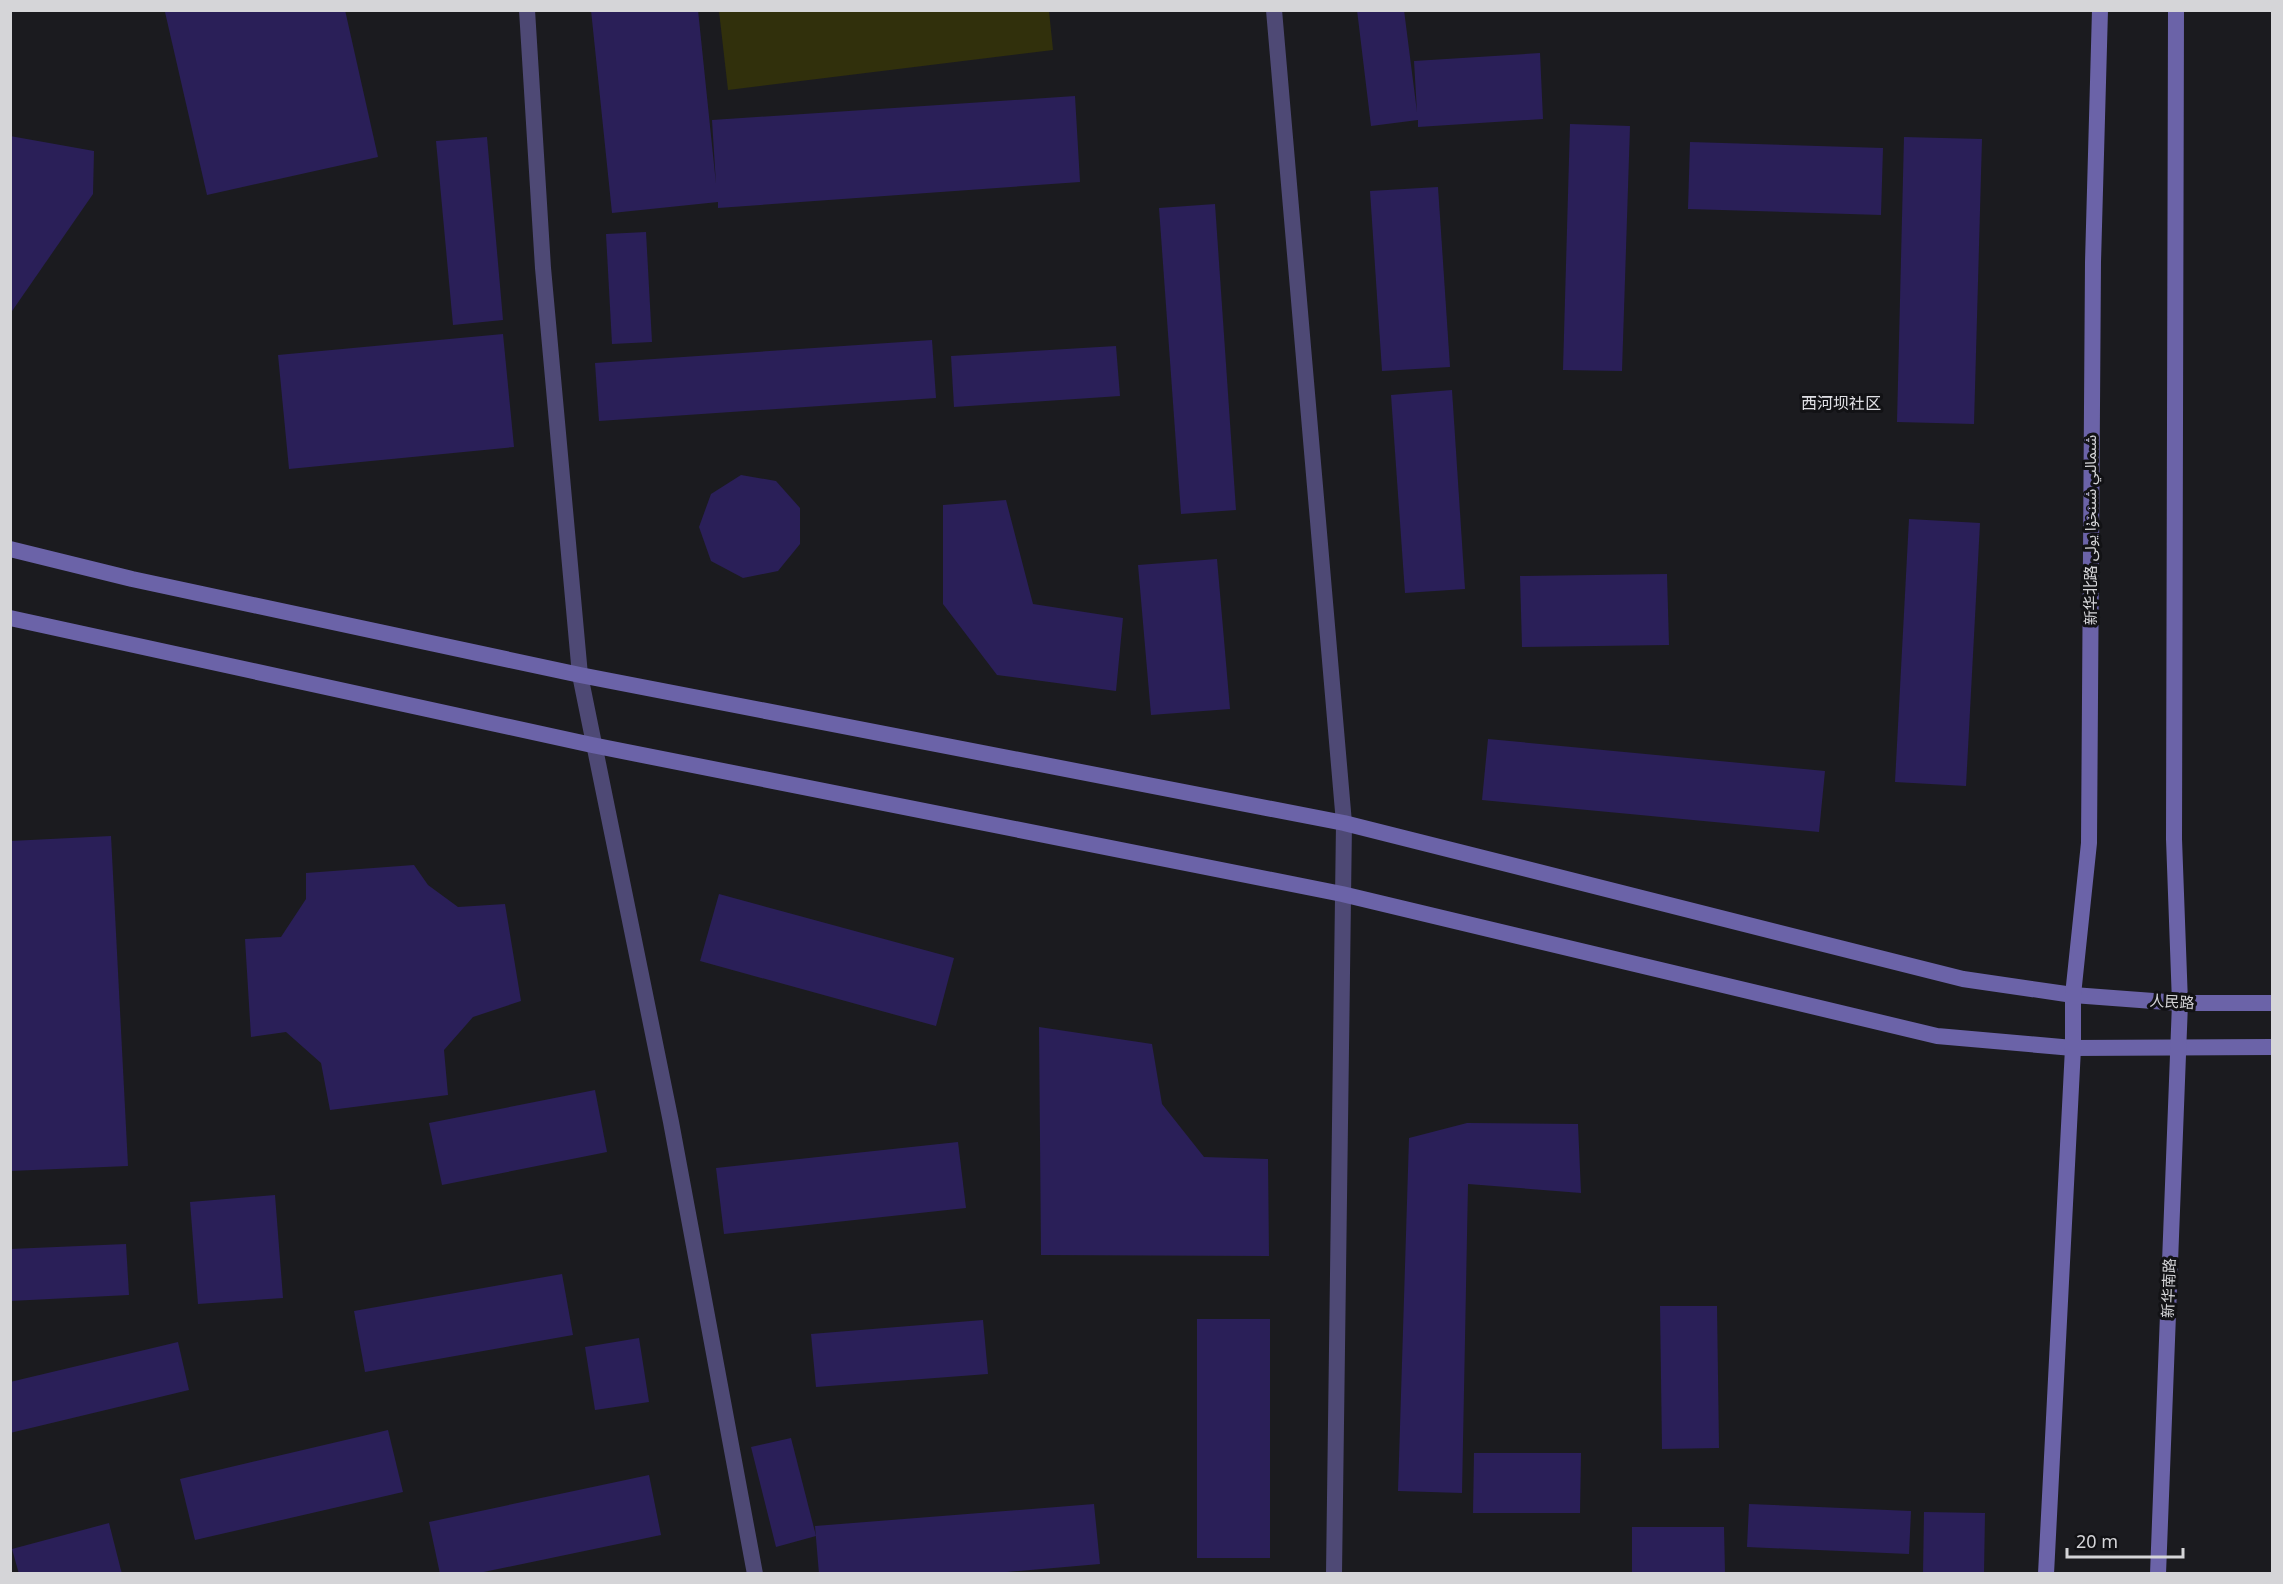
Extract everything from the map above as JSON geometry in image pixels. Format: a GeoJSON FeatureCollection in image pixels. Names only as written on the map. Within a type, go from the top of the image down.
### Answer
{"type":"FeatureCollection","features":[{"type":"Feature","properties":{"kind":"main road","name":"新华北路 شىمالىي شىنخۇا يولى"},"geometry":{"type":"LineString","coordinates":[[2073,1048],[2073,995],[2089,843],[2093,262],[2100,10]]}},
{"type":"Feature","properties":{"kind":"main road"},"geometry":{"type":"LineString","coordinates":[[2176,10],[2174,839],[2180,1003]]}},
{"type":"Feature","properties":{"kind":"main road","name":"人民路"},"geometry":{"type":"LineString","coordinates":[[10,549],[132,579],[580,675],[1344,823],[1963,979],[2073,995],[2180,1003],[2272,1003]]}},
{"type":"Feature","properties":{"kind":"main road"},"geometry":{"type":"LineString","coordinates":[[10,618],[592,745],[1342,894],[1937,1036],[2073,1048],[2272,1047]]}},
{"type":"Feature","properties":{"kind":"main road","name":"新华南路"},"geometry":{"type":"LineString","coordinates":[[2158,1574],[2180,1003]]}},
{"type":"Feature","properties":{"kind":"main road"},"geometry":{"type":"LineString","coordinates":[[2046,1574],[2073,1048]]}},
{"type":"Feature","properties":{"kind":"street"},"geometry":{"type":"LineString","coordinates":[[527,10],[543,267],[580,675],[592,745],[671,1122],[755,1574]]}},
{"type":"Feature","properties":{"kind":"street"},"geometry":{"type":"LineString","coordinates":[[1274,10],[1344,823],[1334,1574]]}},
{"type":"Feature","properties":{"kind":"shaded area"},"geometry":{"type":"Polygon","coordinates":[[[719,11],[1049,11],[1053,50],[728,90],[719,11]]]}},
{"type":"Feature","properties":{"kind":"building"},"geometry":{"type":"Polygon","coordinates":[[[172,10],[345,10],[378,157],[207,195],[165,12],[172,10]]]}},
{"type":"Feature","properties":{"kind":"building"},"geometry":{"type":"Polygon","coordinates":[[[591,10],[698,10],[716,184],[712,120],[1075,96],[1080,182],[718,208],[718,202],[612,213],[591,10]]]}},
{"type":"Feature","properties":{"kind":"building"},"geometry":{"type":"Polygon","coordinates":[[[1357,10],[1404,10],[1417,112],[1414,61],[1540,53],[1543,119],[1418,127],[1418,120],[1371,126],[1357,10]]]}},
{"type":"Feature","properties":{"kind":"building"},"geometry":{"type":"Polygon","coordinates":[[[1570,124],[1630,126],[1622,371],[1563,370],[1570,124]]]}},
{"type":"Feature","properties":{"kind":"building"},"geometry":{"type":"Polygon","coordinates":[[[10,136],[94,151],[93,194],[10,314],[10,136]]]}},
{"type":"Feature","properties":{"kind":"building"},"geometry":{"type":"Polygon","coordinates":[[[487,137],[503,320],[453,325],[436,141],[487,137]]]}},
{"type":"Feature","properties":{"kind":"building"},"geometry":{"type":"Polygon","coordinates":[[[1904,137],[1982,139],[1974,424],[1897,422],[1904,137]]]}},
{"type":"Feature","properties":{"kind":"building"},"geometry":{"type":"Polygon","coordinates":[[[1690,142],[1883,148],[1881,215],[1688,209],[1690,142]]]}},
{"type":"Feature","properties":{"kind":"building"},"geometry":{"type":"Polygon","coordinates":[[[1438,187],[1450,367],[1382,371],[1370,191],[1438,187]]]}},
{"type":"Feature","properties":{"kind":"building"},"geometry":{"type":"Polygon","coordinates":[[[1215,204],[1236,510],[1181,514],[1159,208],[1215,204]]]}},
{"type":"Feature","properties":{"kind":"building"},"geometry":{"type":"Polygon","coordinates":[[[646,232],[652,342],[612,344],[606,234],[646,232]]]}},
{"type":"Feature","properties":{"kind":"building"},"geometry":{"type":"Polygon","coordinates":[[[503,334],[514,447],[289,469],[278,355],[503,334]]]}},
{"type":"Feature","properties":{"kind":"building"},"geometry":{"type":"Polygon","coordinates":[[[932,340],[936,398],[599,421],[595,363],[932,340]]]}},
{"type":"Feature","properties":{"kind":"building"},"geometry":{"type":"Polygon","coordinates":[[[1116,346],[1120,396],[954,407],[951,356],[1116,346]]]}},
{"type":"Feature","properties":{"kind":"building"},"geometry":{"type":"Polygon","coordinates":[[[1452,390],[1465,589],[1405,593],[1391,395],[1452,390]]]}},
{"type":"Feature","properties":{"kind":"building"},"geometry":{"type":"Polygon","coordinates":[[[741,475],[776,481],[800,508],[800,544],[778,571],[743,578],[711,561],[699,527],[711,494],[741,475]]]}},
{"type":"Feature","properties":{"kind":"building"},"geometry":{"type":"Polygon","coordinates":[[[1006,500],[1033,604],[1123,618],[1116,691],[997,675],[943,604],[943,505],[1006,500]]]}},
{"type":"Feature","properties":{"kind":"building"},"geometry":{"type":"Polygon","coordinates":[[[1909,519],[1980,523],[1966,786],[1895,782],[1909,519]]]}},
{"type":"Feature","properties":{"kind":"building"},"geometry":{"type":"Polygon","coordinates":[[[1217,559],[1230,709],[1151,715],[1138,565],[1217,559]]]}},
{"type":"Feature","properties":{"kind":"building"},"geometry":{"type":"Polygon","coordinates":[[[1667,574],[1669,645],[1522,647],[1520,576],[1667,574]]]}},
{"type":"Feature","properties":{"kind":"building"},"geometry":{"type":"Polygon","coordinates":[[[1488,739],[1825,771],[1819,832],[1482,800],[1488,739]]]}},
{"type":"Feature","properties":{"kind":"building"},"geometry":{"type":"Polygon","coordinates":[[[111,836],[128,1166],[10,1171],[10,841],[111,836]]]}},
{"type":"Feature","properties":{"kind":"building"},"geometry":{"type":"Polygon","coordinates":[[[414,865],[428,885],[458,907],[505,904],[521,1001],[473,1017],[444,1050],[448,1095],[330,1110],[321,1063],[286,1032],[251,1037],[245,939],[281,937],[306,899],[306,873],[414,865]]]}},
{"type":"Feature","properties":{"kind":"building"},"geometry":{"type":"Polygon","coordinates":[[[719,894],[954,958],[936,1026],[700,961],[719,894]]]}},
{"type":"Feature","properties":{"kind":"building"},"geometry":{"type":"Polygon","coordinates":[[[1039,1027],[1152,1044],[1162,1104],[1204,1157],[1268,1159],[1269,1256],[1041,1255],[1039,1027]]]}},
{"type":"Feature","properties":{"kind":"building"},"geometry":{"type":"Polygon","coordinates":[[[595,1090],[607,1152],[442,1185],[429,1123],[595,1090]]]}},
{"type":"Feature","properties":{"kind":"building"},"geometry":{"type":"Polygon","coordinates":[[[1467,1123],[1578,1124],[1581,1193],[1468,1184],[1462,1493],[1398,1491],[1409,1138],[1467,1123]]]}},
{"type":"Feature","properties":{"kind":"building"},"geometry":{"type":"Polygon","coordinates":[[[958,1142],[966,1208],[724,1234],[716,1168],[958,1142]]]}},
{"type":"Feature","properties":{"kind":"building"},"geometry":{"type":"Polygon","coordinates":[[[275,1195],[283,1298],[198,1304],[190,1202],[275,1195]]]}},
{"type":"Feature","properties":{"kind":"building"},"geometry":{"type":"Polygon","coordinates":[[[126,1244],[129,1295],[10,1301],[10,1249],[126,1244]]]}},
{"type":"Feature","properties":{"kind":"building"},"geometry":{"type":"Polygon","coordinates":[[[562,1274],[573,1335],[365,1372],[354,1311],[562,1274]]]}},
{"type":"Feature","properties":{"kind":"building"},"geometry":{"type":"Polygon","coordinates":[[[1660,1306],[1717,1306],[1719,1448],[1662,1449],[1660,1306]]]}},
{"type":"Feature","properties":{"kind":"building"},"geometry":{"type":"Polygon","coordinates":[[[1197,1319],[1270,1319],[1270,1558],[1197,1558],[1197,1319]]]}},
{"type":"Feature","properties":{"kind":"building"},"geometry":{"type":"Polygon","coordinates":[[[983,1320],[988,1374],[816,1387],[811,1334],[983,1320]]]}},
{"type":"Feature","properties":{"kind":"building"},"geometry":{"type":"Polygon","coordinates":[[[639,1338],[649,1402],[595,1410],[585,1347],[639,1338]]]}},
{"type":"Feature","properties":{"kind":"building"},"geometry":{"type":"Polygon","coordinates":[[[178,1342],[189,1390],[10,1433],[10,1382],[178,1342]]]}},
{"type":"Feature","properties":{"kind":"building"},"geometry":{"type":"Polygon","coordinates":[[[388,1430],[403,1492],[195,1540],[180,1479],[388,1430]]]}},
{"type":"Feature","properties":{"kind":"building"},"geometry":{"type":"Polygon","coordinates":[[[791,1438],[816,1536],[776,1547],[751,1447],[791,1438]]]}},
{"type":"Feature","properties":{"kind":"building"},"geometry":{"type":"Polygon","coordinates":[[[1474,1453],[1581,1453],[1580,1513],[1473,1513],[1474,1453]]]}},
{"type":"Feature","properties":{"kind":"building"},"geometry":{"type":"Polygon","coordinates":[[[649,1475],[661,1535],[474,1574],[440,1574],[429,1522],[649,1475]]]}},
{"type":"Feature","properties":{"kind":"building"},"geometry":{"type":"Polygon","coordinates":[[[1094,1504],[1100,1564],[984,1574],[819,1574],[815,1526],[1094,1504]]]}},
{"type":"Feature","properties":{"kind":"building"},"geometry":{"type":"Polygon","coordinates":[[[1749,1504],[1911,1511],[1909,1554],[1747,1547],[1749,1504]]]}},
{"type":"Feature","properties":{"kind":"building"},"geometry":{"type":"Polygon","coordinates":[[[1924,1512],[1985,1513],[1984,1574],[1923,1574],[1924,1512]]]}},
{"type":"Feature","properties":{"kind":"building"},"geometry":{"type":"Polygon","coordinates":[[[109,1523],[122,1574],[19,1574],[12,1549],[109,1523]]]}},
{"type":"Feature","properties":{"kind":"building"},"geometry":{"type":"Polygon","coordinates":[[[1632,1527],[1724,1527],[1725,1574],[1632,1574],[1632,1527]]]}},
{"type":"Feature","properties":{"kind":"district","name":"西河坝社区"},"geometry":{"type":"Point","coordinates":[1841,404]}}]}
